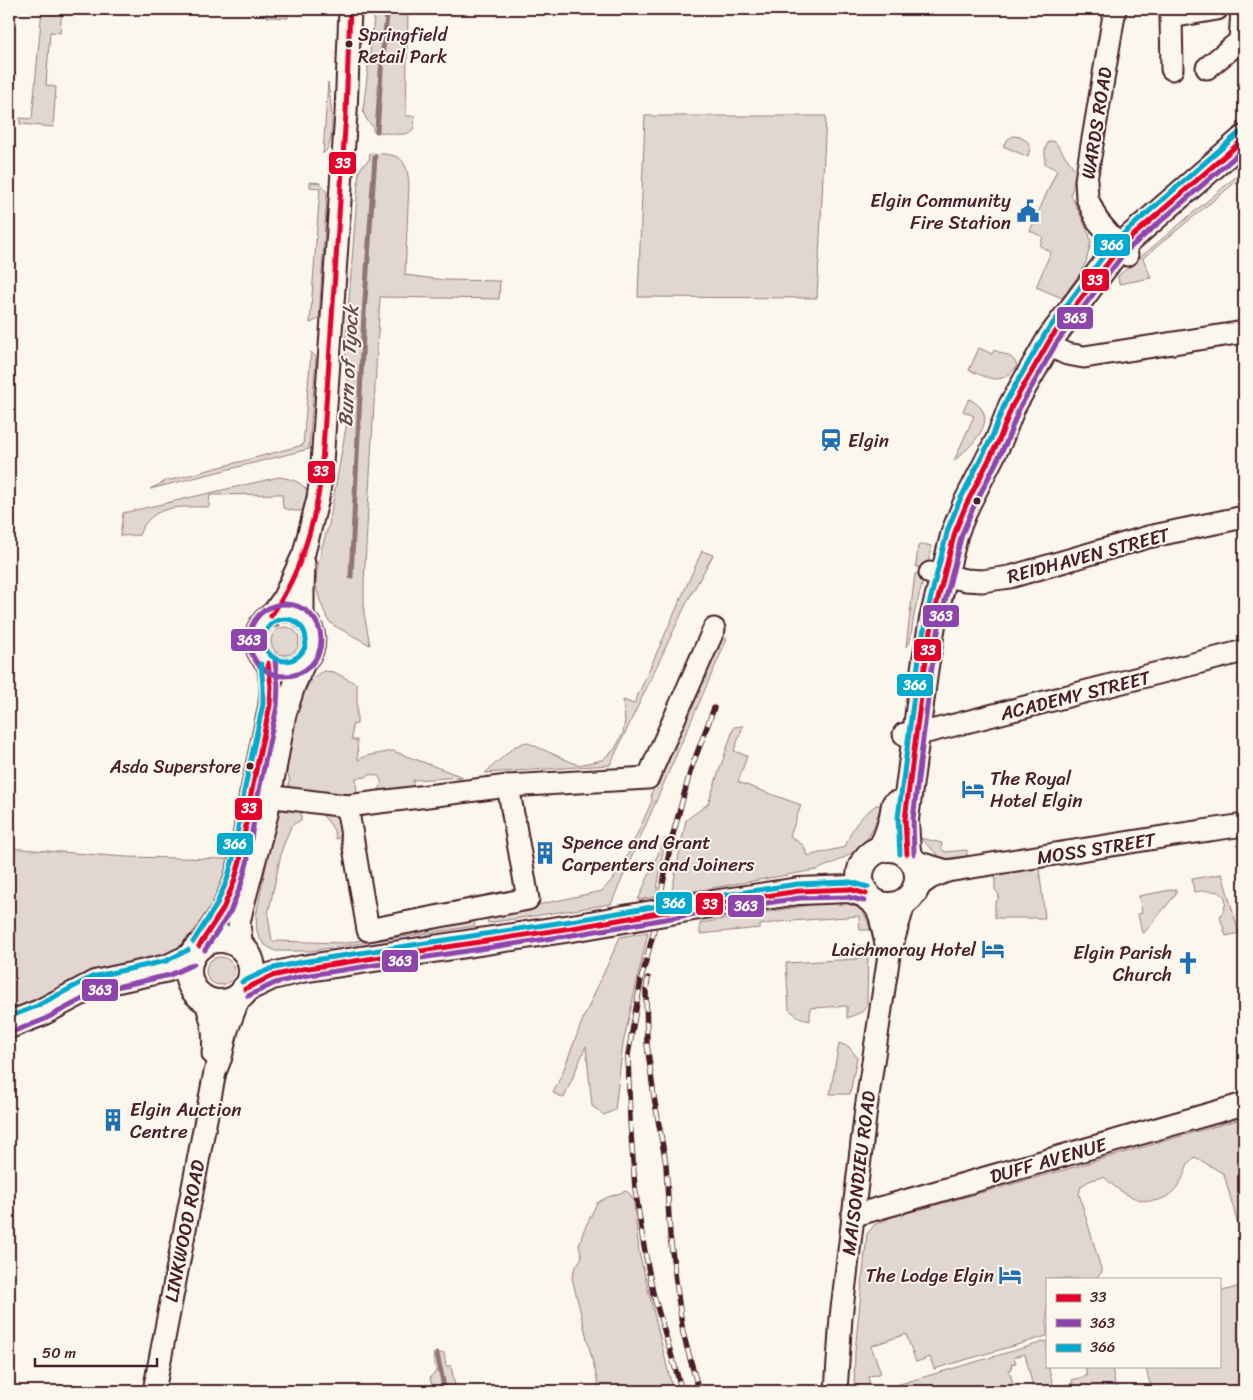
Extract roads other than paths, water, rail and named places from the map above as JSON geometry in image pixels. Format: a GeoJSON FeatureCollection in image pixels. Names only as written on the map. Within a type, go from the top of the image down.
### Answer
{"type":"FeatureCollection","features":[{"type":"Feature","properties":{"kind":"main road"},"geometry":{"type":"LineString","coordinates":[[869,897],[860,881],[861,867],[887,839],[893,819],[930,632],[937,575],[966,505],[999,440],[1012,406],[1051,338],[1086,292],[1124,251],[1244,139]]}},
{"type":"Feature","properties":{"kind":"main road"},"geometry":{"type":"LineString","coordinates":[[1124,251],[1244,160]]}},
{"type":"Feature","properties":{"kind":"main road"},"geometry":{"type":"LineString","coordinates":[[128,978],[173,984],[220,1003],[232,1000],[242,992],[272,976],[302,969],[799,891],[849,889],[885,905],[899,904],[910,894],[918,878],[917,869],[910,857],[905,840],[910,734]]}},
{"type":"Feature","properties":{"kind":"main road"},"geometry":{"type":"LineString","coordinates":[[799,891],[829,882],[873,855],[890,848],[899,849],[910,857]]}},
{"type":"Feature","properties":{"kind":"main road"},"geometry":{"type":"LineString","coordinates":[[9,1025],[40,1013],[95,984],[168,968],[212,940],[223,939],[230,941],[244,951],[277,964],[302,969]]}},
{"type":"Feature","properties":{"kind":"main road"},"geometry":{"type":"LineString","coordinates":[[242,992],[249,982],[252,970],[244,951]]}},
{"type":"Feature","properties":{"kind":"main road"},"geometry":{"type":"LineString","coordinates":[[195,952],[188,967],[188,976],[192,987],[200,995]]}},
{"type":"Feature","properties":{"kind":"street"},"geometry":{"type":"LineString","coordinates":[[304,663],[297,667],[279,669],[264,660],[258,652],[256,642],[257,633],[262,624],[271,616],[283,600],[304,553],[318,498],[323,460],[346,113],[350,9]]}},
{"type":"Feature","properties":{"kind":"street"},"geometry":{"type":"LineString","coordinates":[[346,113],[362,9]]}},
{"type":"Feature","properties":{"kind":"street","name":"WARDS ROAD"},"geometry":{"type":"LineString","coordinates":[[1115,9],[1086,180],[1087,198],[1097,220],[1124,251]]}},
{"type":"Feature","properties":{"kind":"street"},"geometry":{"type":"LineString","coordinates":[[1172,69],[1171,17],[1217,9]]}},
{"type":"Feature","properties":{"kind":"street"},"geometry":{"type":"LineString","coordinates":[[1207,68],[1240,41],[1242,9]]}},
{"type":"Feature","properties":{"kind":"street"},"geometry":{"type":"LineString","coordinates":[[1048,345],[1067,354],[1084,357],[1244,332]]}},
{"type":"Feature","properties":{"kind":"street","name":"REIDHAVEN STREET"},"geometry":{"type":"LineString","coordinates":[[937,575],[982,581],[1010,577],[1148,537],[1244,517]]}},
{"type":"Feature","properties":{"kind":"street"},"geometry":{"type":"LineString","coordinates":[[303,618],[304,553]]}},
{"type":"Feature","properties":{"kind":"street"},"geometry":{"type":"LineString","coordinates":[[195,952],[223,909],[234,882],[292,690],[314,645],[313,632],[303,618],[288,611],[278,612],[271,616]]}},
{"type":"Feature","properties":{"kind":"street"},"geometry":{"type":"LineString","coordinates":[[261,795],[346,806],[508,786],[648,778],[714,629]]}},
{"type":"Feature","properties":{"kind":"street","name":"ACADEMY STREET"},"geometry":{"type":"LineString","coordinates":[[910,734],[1045,703],[1244,651]]}},
{"type":"Feature","properties":{"kind":"street"},"geometry":{"type":"LineString","coordinates":[[244,951],[239,923],[261,795],[270,705],[271,686],[268,663]]}},
{"type":"Feature","properties":{"kind":"street"},"geometry":{"type":"LineString","coordinates":[[346,806],[368,930],[528,899],[508,786]]}},
{"type":"Feature","properties":{"kind":"street","name":"MOSS STREET"},"geometry":{"type":"LineString","coordinates":[[910,894],[930,878],[947,871],[1244,825]]}},
{"type":"Feature","properties":{"kind":"street","name":"MOSS STREET"},"geometry":{"type":"LineString","coordinates":[[910,857],[947,871]]}},
{"type":"Feature","properties":{"kind":"street","name":"MAISONDIEU ROAD"},"geometry":{"type":"LineString","coordinates":[[836,1391],[841,1317],[866,1109],[889,955],[910,894]]}},
{"type":"Feature","properties":{"kind":"street","name":"MAISONDIEU ROAD"},"geometry":{"type":"LineString","coordinates":[[869,897],[880,916],[889,955]]}},
{"type":"Feature","properties":{"kind":"street","name":"LINKWOOD ROAD"},"geometry":{"type":"LineString","coordinates":[[154,1391],[215,1072],[221,1057],[227,1030],[242,992]]}},
{"type":"Feature","properties":{"kind":"street","name":"LINKWOOD ROAD"},"geometry":{"type":"LineString","coordinates":[[200,995],[212,1022],[215,1072]]}},
{"type":"Feature","properties":{"kind":"street","name":"DUFF AVENUE"},"geometry":{"type":"LineString","coordinates":[[852,1216],[1244,1104]]}},
{"type":"Feature","properties":{"kind":"waterway","name":"Burn of Tyock"},"geometry":{"type":"LineString","coordinates":[[377,131],[382,57],[388,9]]}},
{"type":"Feature","properties":{"kind":"waterway","name":"Burn of Tyock"},"geometry":{"type":"LineString","coordinates":[[351,577],[364,314],[375,157]]}},
{"type":"Feature","properties":{"kind":"waterway","name":"Burn of Tyock"},"geometry":{"type":"LineString","coordinates":[[437,1354],[445,1391]]}},
{"type":"Feature","properties":{"kind":"railway"},"geometry":{"type":"LineString","coordinates":[[682,1391],[653,1293],[643,1241],[635,1188],[628,1055],[641,980],[653,934],[672,838],[691,769],[714,708]]}},
{"type":"Feature","properties":{"kind":"railway"},"geometry":{"type":"LineString","coordinates":[[648,978],[646,990],[647,1044],[666,1164],[670,1236],[683,1333],[699,1391]]}},
{"type":"Feature","properties":{"kind":"place","name":"Springfield Retail Park"},"geometry":{"type":"Point","coordinates":[349,44]}},
{"type":"Feature","properties":{"kind":"place","name":"Elgin Community Fire Station"},"geometry":{"type":"Point","coordinates":[1028,211]}},
{"type":"Feature","properties":{"kind":"place","name":"Elgin"},"geometry":{"type":"Point","coordinates":[831,440]}},
{"type":"Feature","properties":{"kind":"place","name":"Asda Superstore"},"geometry":{"type":"Point","coordinates":[250,766]}},
{"type":"Feature","properties":{"kind":"place","name":"The Royal Hotel Elgin"},"geometry":{"type":"Point","coordinates":[973,789]}},
{"type":"Feature","properties":{"kind":"place","name":"Spence and Grant Carpenters and Joiners"},"geometry":{"type":"Point","coordinates":[545,853]}},
{"type":"Feature","properties":{"kind":"place","name":"Laichmoray Hotel"},"geometry":{"type":"Point","coordinates":[993,949]}},
{"type":"Feature","properties":{"kind":"place","name":"Elgin Parish Church"},"geometry":{"type":"Point","coordinates":[1188,963]}},
{"type":"Feature","properties":{"kind":"place","name":"Elgin Auction Centre"},"geometry":{"type":"Point","coordinates":[113,1120]}},
{"type":"Feature","properties":{"kind":"place","name":"The Lodge Elgin"},"geometry":{"type":"Point","coordinates":[1010,1275]}}]}
